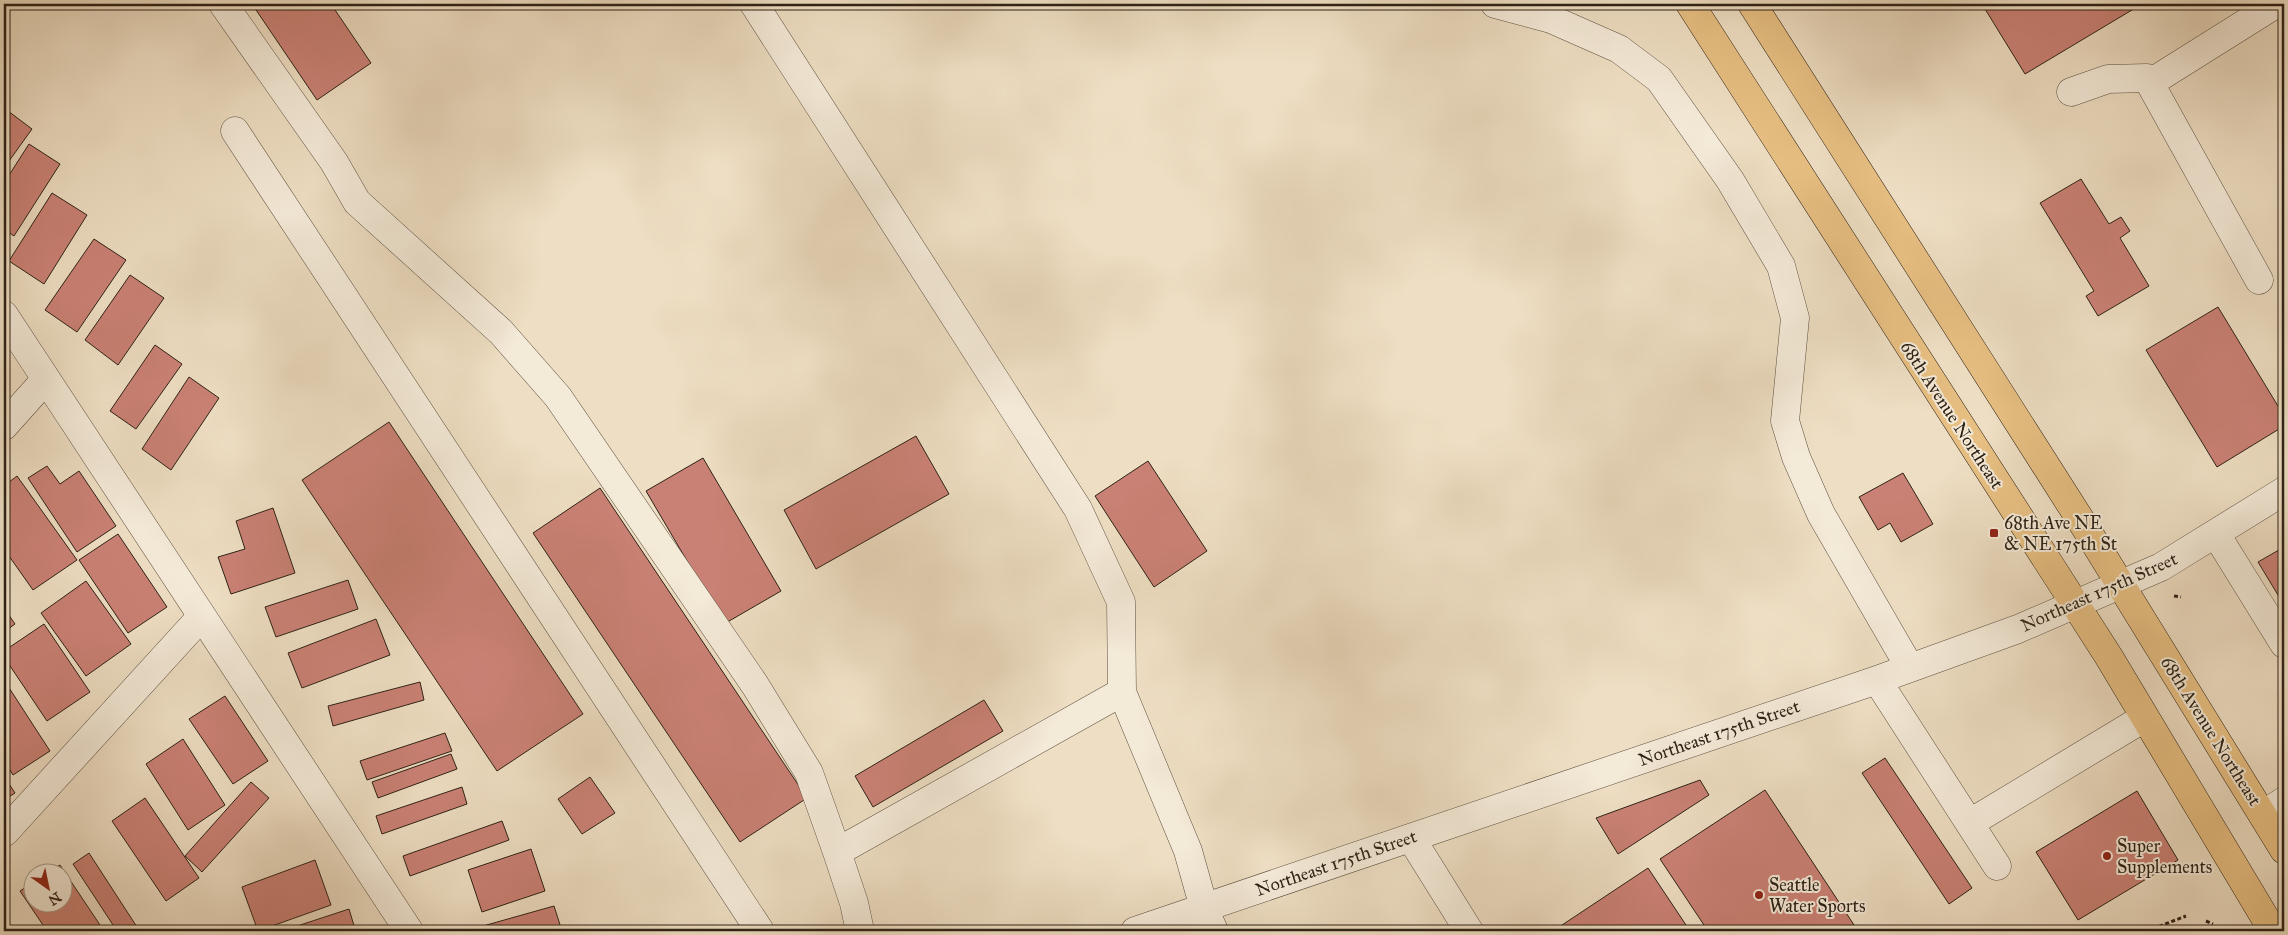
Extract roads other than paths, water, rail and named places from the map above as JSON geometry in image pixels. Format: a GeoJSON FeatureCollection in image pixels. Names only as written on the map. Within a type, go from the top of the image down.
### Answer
{"type":"FeatureCollection","features":[{"type":"Feature","properties":{"kind":"main road","name":"68th Avenue Northeast"},"geometry":{"type":"LineString","coordinates":[[1690,4],[2109,657],[2273,931]]}},
{"type":"Feature","properties":{"kind":"main road","name":"68th Avenue Northeast"},"geometry":{"type":"LineString","coordinates":[[1752,4],[2121,585],[2273,808],[2284,850]]}},
{"type":"Feature","properties":{"kind":"street"},"geometry":{"type":"LineString","coordinates":[[223,4],[334,162],[357,202],[501,332],[558,397],[755,685],[809,773],[854,903],[860,931]]}},
{"type":"Feature","properties":{"kind":"street"},"geometry":{"type":"LineString","coordinates":[[754,4],[1078,509],[1121,602],[1122,692],[1188,851],[1209,920]]}},
{"type":"Feature","properties":{"kind":"street"},"geometry":{"type":"LineString","coordinates":[[1496,4],[1551,18],[1620,48],[1659,79],[1730,180],[1781,266],[1795,318],[1786,421],[1796,457],[1820,514],[1910,668]]}},
{"type":"Feature","properties":{"kind":"street"},"geometry":{"type":"LineString","coordinates":[[2150,83],[2276,4]]}},
{"type":"Feature","properties":{"kind":"street"},"geometry":{"type":"LineString","coordinates":[[2071,92],[2108,79],[2147,78],[2259,280]]}},
{"type":"Feature","properties":{"kind":"street"},"geometry":{"type":"LineString","coordinates":[[235,131],[760,931]]}},
{"type":"Feature","properties":{"kind":"street"},"geometry":{"type":"LineString","coordinates":[[4,315],[409,931]]}},
{"type":"Feature","properties":{"kind":"street"},"geometry":{"type":"LineString","coordinates":[[4,426],[46,379]]}},
{"type":"Feature","properties":{"kind":"street","name":"Northeast 175th Street"},"geometry":{"type":"LineString","coordinates":[[1135,931],[1209,920],[1411,838],[1877,680],[2018,629],[2162,567],[2284,491]]}},
{"type":"Feature","properties":{"kind":"street"},"geometry":{"type":"LineString","coordinates":[[2216,534],[2284,644]]}},
{"type":"Feature","properties":{"kind":"street"},"geometry":{"type":"LineString","coordinates":[[5,832],[202,616]]}},
{"type":"Feature","properties":{"kind":"street"},"geometry":{"type":"LineString","coordinates":[[1877,680],[1997,866]]}},
{"type":"Feature","properties":{"kind":"street"},"geometry":{"type":"LineString","coordinates":[[836,852],[1122,692]]}},
{"type":"Feature","properties":{"kind":"street"},"geometry":{"type":"LineString","coordinates":[[1970,823],[2144,718]]}},
{"type":"Feature","properties":{"kind":"street"},"geometry":{"type":"LineString","coordinates":[[1411,838],[1470,931]]}},
{"type":"Feature","properties":{"kind":"place","name":"68th Ave NE & NE 175th St"},"geometry":{"type":"Point","coordinates":[1994,533]}},
{"type":"Feature","properties":{"kind":"place","name":"Super Supplements"},"geometry":{"type":"Point","coordinates":[2107,856]}},
{"type":"Feature","properties":{"kind":"place","name":"Seattle Water Sports"},"geometry":{"type":"Point","coordinates":[1759,895]}}]}
